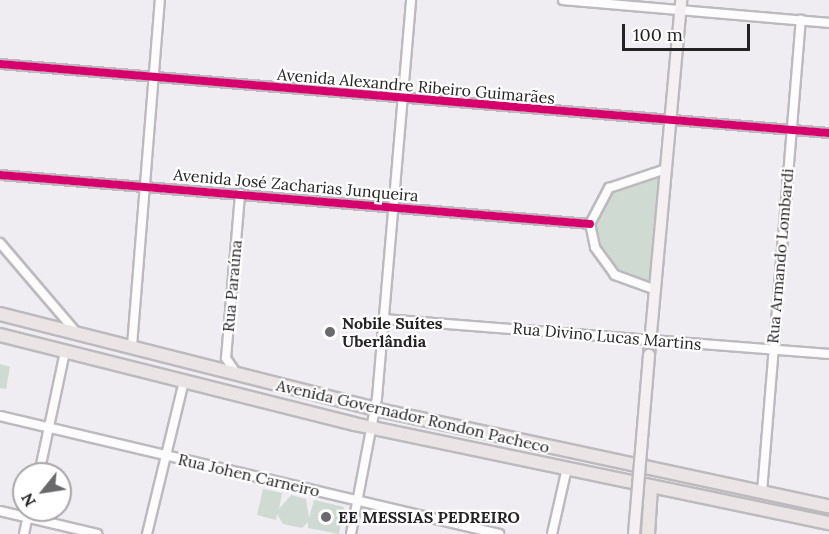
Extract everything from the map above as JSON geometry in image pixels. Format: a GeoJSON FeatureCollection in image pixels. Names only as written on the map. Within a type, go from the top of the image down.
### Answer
{"type":"FeatureCollection","features":[{"type":"Feature","properties":{"kind":"main road"},"geometry":{"type":"LineString","coordinates":[[634,534],[681,0]]}},
{"type":"Feature","properties":{"kind":"main road","name":"Avenida Governador Rondon Pacheco"},"geometry":{"type":"LineString","coordinates":[[0,314],[375,409],[829,506]]}},
{"type":"Feature","properties":{"kind":"main road","name":"Avenida Governador Rondon Pacheco"},"geometry":{"type":"LineString","coordinates":[[0,335],[372,428],[829,523]]}},
{"type":"Feature","properties":{"kind":"main road"},"geometry":{"type":"LineString","coordinates":[[648,534],[651,487]]}},
{"type":"Feature","properties":{"kind":"street"},"geometry":{"type":"LineString","coordinates":[[132,346],[152,76],[160,0]]}},
{"type":"Feature","properties":{"kind":"street"},"geometry":{"type":"LineString","coordinates":[[351,534],[360,501],[375,409],[411,0]]}},
{"type":"Feature","properties":{"kind":"street"},"geometry":{"type":"LineString","coordinates":[[563,0],[679,12],[829,22]]}},
{"type":"Feature","properties":{"kind":"street","name":"Rua Armando Lombardi"},"geometry":{"type":"LineString","coordinates":[[762,492],[801,20]]}},
{"type":"Feature","properties":{"kind":"street","name":"Avenida Alexandre Ribeiro Guimarães"},"geometry":{"type":"LineString","coordinates":[[0,64],[829,134]]}},
{"type":"Feature","properties":{"kind":"street"},"geometry":{"type":"LineString","coordinates":[[656,290],[615,275],[595,248],[590,224],[609,188],[666,169]]}},
{"type":"Feature","properties":{"kind":"street","name":"Avenida José Zacharias Junqueira"},"geometry":{"type":"LineString","coordinates":[[0,175],[145,185],[590,224]]}},
{"type":"Feature","properties":{"kind":"street","name":"Rua Paraúna"},"geometry":{"type":"LineString","coordinates":[[237,374],[226,358],[240,194]]}},
{"type":"Feature","properties":{"kind":"street"},"geometry":{"type":"LineString","coordinates":[[0,243],[77,333]]}},
{"type":"Feature","properties":{"kind":"street","name":"Rua Divino Lucas Martins"},"geometry":{"type":"LineString","coordinates":[[384,320],[829,354]]}},
{"type":"Feature","properties":{"kind":"street"},"geometry":{"type":"LineString","coordinates":[[42,462],[65,352]]}},
{"type":"Feature","properties":{"kind":"street"},"geometry":{"type":"LineString","coordinates":[[147,534],[184,381]]}},
{"type":"Feature","properties":{"kind":"street","name":"Rua Johen Carneiro"},"geometry":{"type":"LineString","coordinates":[[0,416],[499,534]]}},
{"type":"Feature","properties":{"kind":"street"},"geometry":{"type":"LineString","coordinates":[[552,534],[567,468]]}},
{"type":"Feature","properties":{"kind":"street"},"geometry":{"type":"LineString","coordinates":[[58,522],[97,534]]}},
{"type":"Feature","properties":{"kind":"shaded area"},"geometry":{"type":"Polygon","coordinates":[[[660,174],[650,282],[623,280],[595,242],[592,226],[607,191],[660,174]]]}},
{"type":"Feature","properties":{"kind":"shaded area"},"geometry":{"type":"Polygon","coordinates":[[[0,364],[10,367],[6,389],[0,388],[0,364]]]}},
{"type":"Feature","properties":{"kind":"shaded area"},"geometry":{"type":"Polygon","coordinates":[[[263,489],[282,493],[279,509],[291,495],[306,499],[309,518],[314,500],[344,507],[339,534],[308,528],[308,522],[302,528],[283,524],[277,514],[276,520],[257,515],[263,489]]]}},
{"type":"Feature","properties":{"kind":"cycle path"},"geometry":{"type":"LineString","coordinates":[[0,64],[829,133]]}},
{"type":"Feature","properties":{"kind":"cycle path"},"geometry":{"type":"LineString","coordinates":[[0,175],[590,224]]}},
{"type":"Feature","properties":{"kind":"place","name":"Nobile Suítes Uberlândia"},"geometry":{"type":"Point","coordinates":[330,332]}},
{"type":"Feature","properties":{"kind":"place","name":"EE MESSIAS PEDREIRO"},"geometry":{"type":"Point","coordinates":[326,517]}}]}
